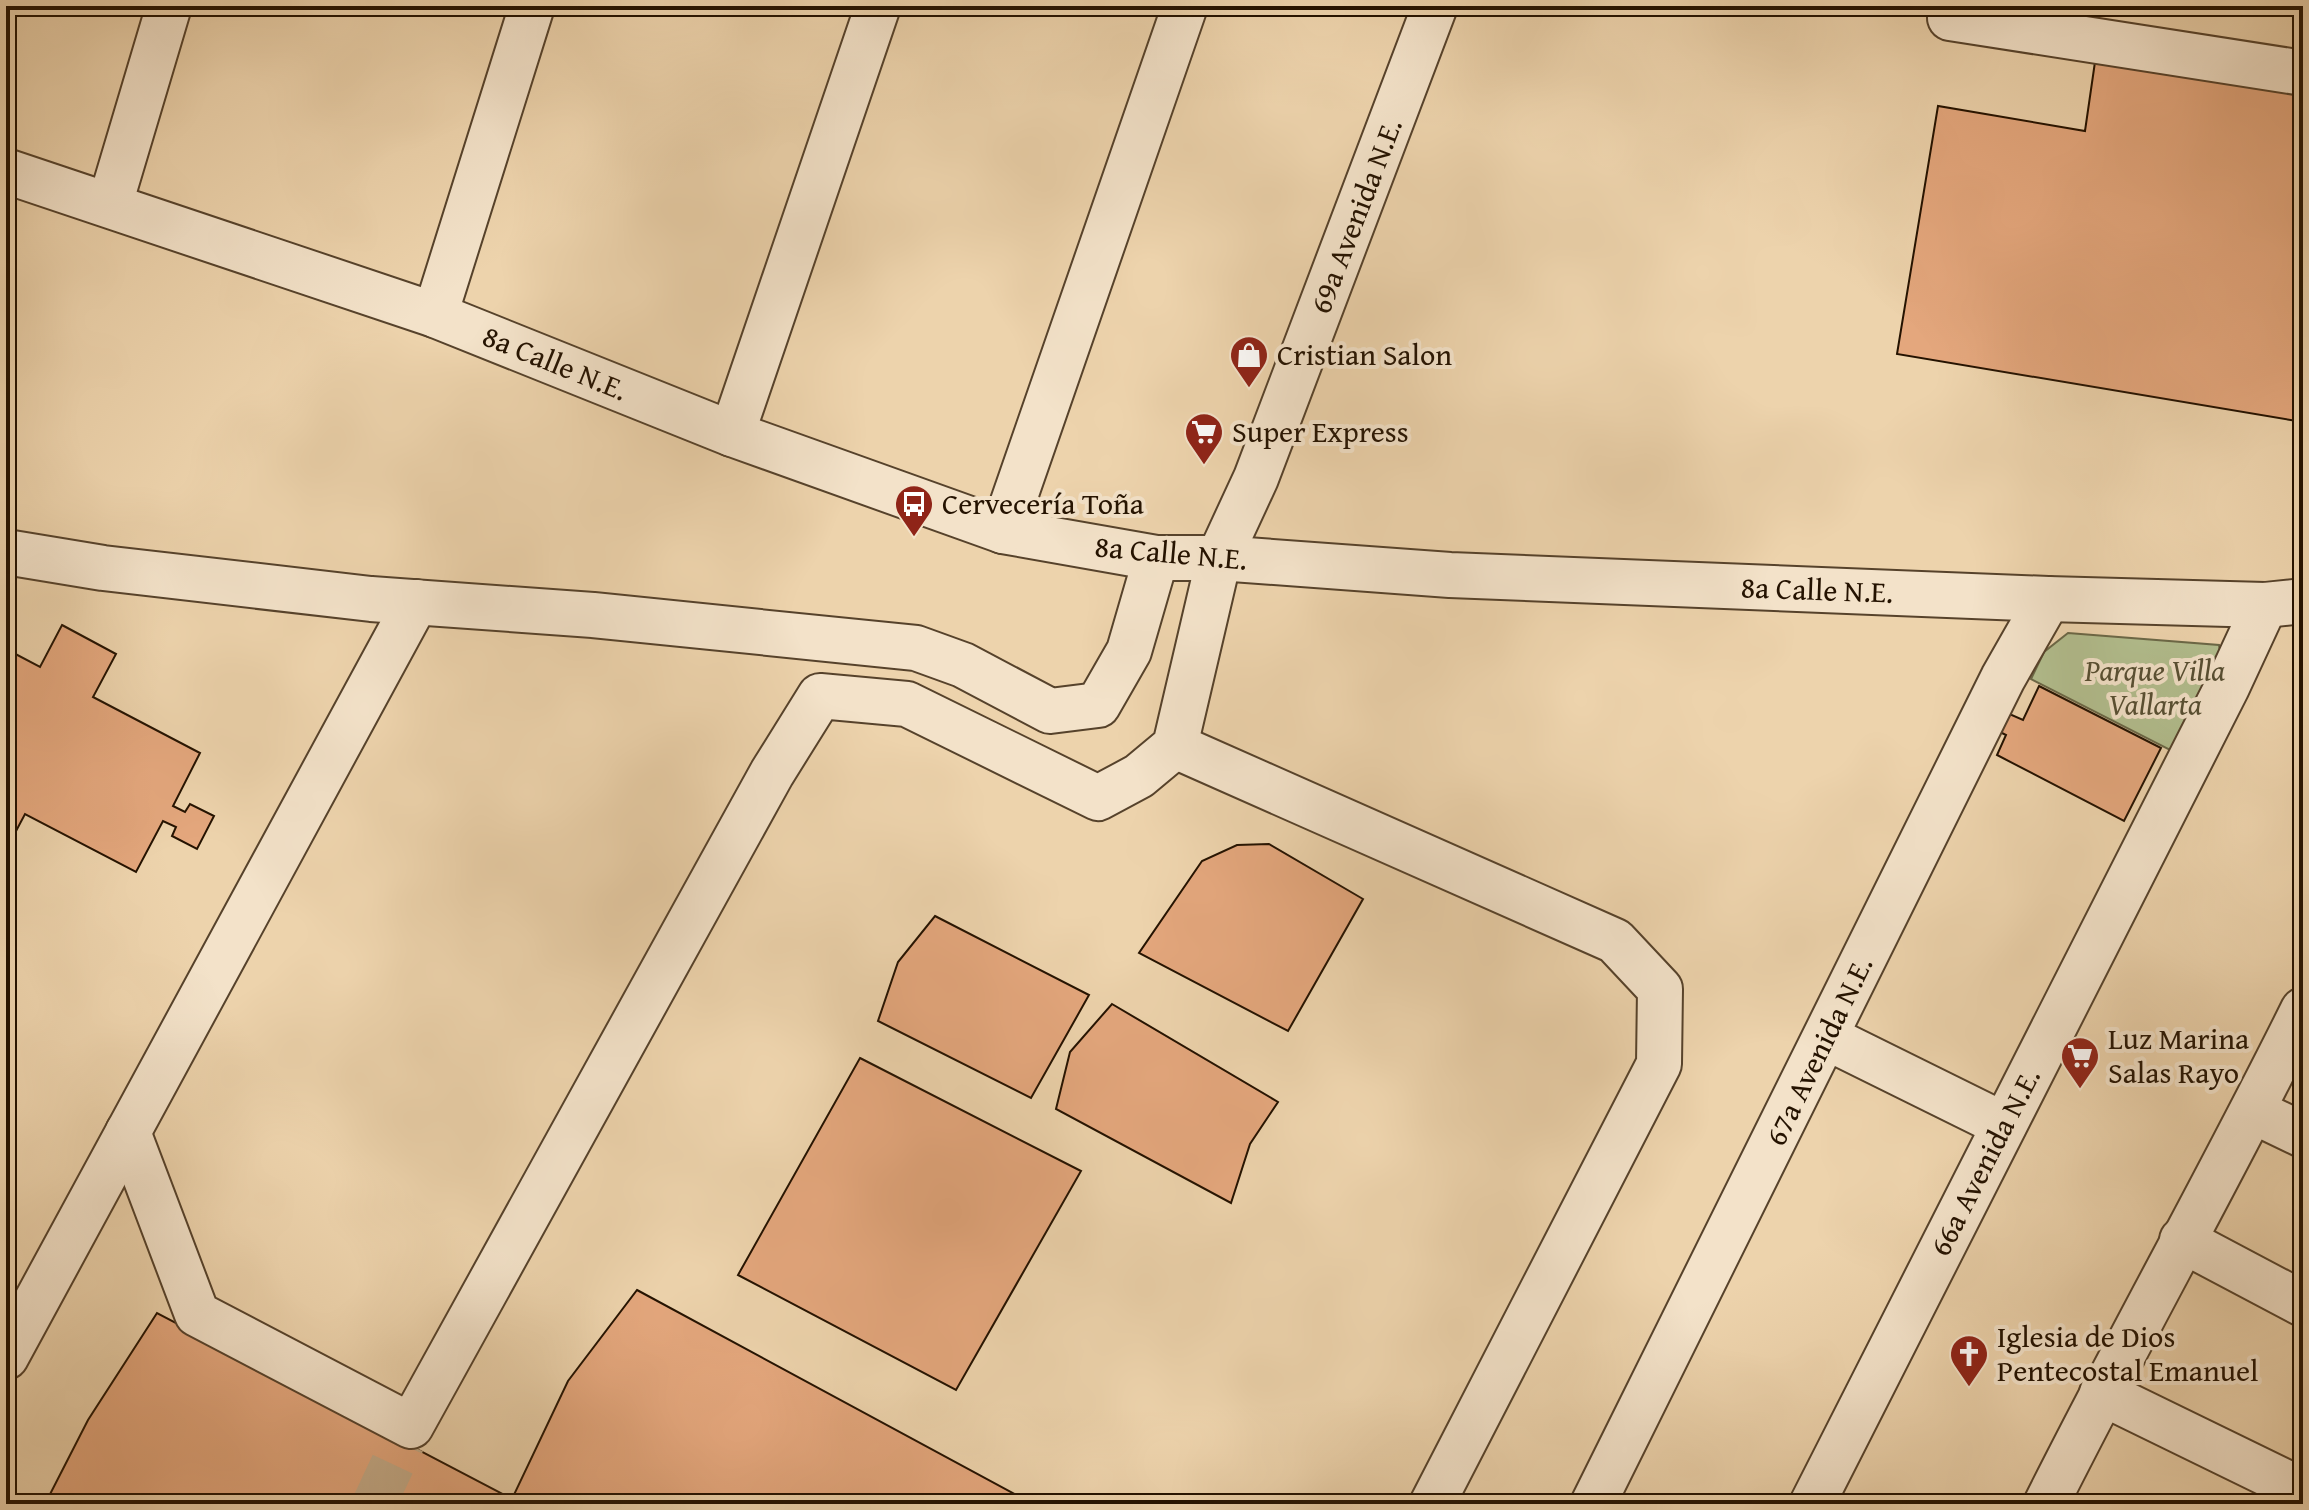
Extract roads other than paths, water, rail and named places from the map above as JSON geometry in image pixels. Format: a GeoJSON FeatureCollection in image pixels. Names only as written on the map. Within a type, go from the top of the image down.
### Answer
{"type":"FeatureCollection","features":[{"type":"Feature","properties":{"kind":"street"},"geometry":{"type":"LineString","coordinates":[[110,204],[169,6]]}},
{"type":"Feature","properties":{"kind":"street"},"geometry":{"type":"LineString","coordinates":[[435,315],[532,6]]}},
{"type":"Feature","properties":{"kind":"street"},"geometry":{"type":"LineString","coordinates":[[732,434],[878,6]]}},
{"type":"Feature","properties":{"kind":"street"},"geometry":{"type":"LineString","coordinates":[[1003,531],[1185,6]]}},
{"type":"Feature","properties":{"kind":"street","name":"69a Avenida N.E."},"geometry":{"type":"LineString","coordinates":[[1175,746],[1219,558],[1256,478],[1435,6]]}},
{"type":"Feature","properties":{"kind":"street"},"geometry":{"type":"LineString","coordinates":[[1950,18],[2075,21],[2303,73]]}},
{"type":"Feature","properties":{"kind":"street","name":"8a Calle N.E."},"geometry":{"type":"LineString","coordinates":[[6,171],[435,315],[732,434],[1003,531],[1156,558],[1219,558],[1450,575],[2048,599],[2284,603]]}},
{"type":"Feature","properties":{"kind":"street"},"geometry":{"type":"LineString","coordinates":[[6,552],[103,568],[371,599],[593,615],[916,648],[963,665],[1050,711],[1098,705],[1129,651],[1156,558]]}},
{"type":"Feature","properties":{"kind":"street","name":"67a Avenida N.E."},"geometry":{"type":"LineString","coordinates":[[1593,1504],[2003,678],[2048,599]]}},
{"type":"Feature","properties":{"kind":"street"},"geometry":{"type":"LineString","coordinates":[[6,1357],[416,602]]}},
{"type":"Feature","properties":{"kind":"street","name":"66a Avenida N.E."},"geometry":{"type":"LineString","coordinates":[[1812,1504],[2227,687],[2284,603]]}},
{"type":"Feature","properties":{"kind":"street"},"geometry":{"type":"LineString","coordinates":[[128,1132],[197,1314],[407,1434],[772,773],[820,696],[907,704],[1098,798],[1139,776],[1175,746],[1615,941],[1660,989],[1659,1064],[1432,1504]]}},
{"type":"Feature","properties":{"kind":"street"},"geometry":{"type":"LineString","coordinates":[[2046,1504],[2303,1010]]}},
{"type":"Feature","properties":{"kind":"street"},"geometry":{"type":"LineString","coordinates":[[1826,1037],[2004,1125]]}},
{"type":"Feature","properties":{"kind":"street"},"geometry":{"type":"LineString","coordinates":[[2253,1111],[2303,1135]]}},
{"type":"Feature","properties":{"kind":"street"},"geometry":{"type":"LineString","coordinates":[[2182,1240],[2303,1304]]}},
{"type":"Feature","properties":{"kind":"street"},"geometry":{"type":"LineString","coordinates":[[2102,1393],[2303,1491]]}},
{"type":"Feature","properties":{"kind":"tunnel"},"geometry":{"type":"LineString","coordinates":[[374,1504],[403,1442]]}},
{"type":"Feature","properties":{"kind":"place","name":"Cristian Salon"},"geometry":{"type":"Point","coordinates":[1249,389]}},
{"type":"Feature","properties":{"kind":"place","name":"Super Express"},"geometry":{"type":"Point","coordinates":[1204,466]}},
{"type":"Feature","properties":{"kind":"place","name":"Cervecería Toña"},"geometry":{"type":"Point","coordinates":[914,538]}},
{"type":"Feature","properties":{"kind":"place","name":"Luz Marina Salas Rayo"},"geometry":{"type":"Point","coordinates":[2080,1090]}},
{"type":"Feature","properties":{"kind":"place","name":"Iglesia de Dios Pentecostal Emanuel"},"geometry":{"type":"Point","coordinates":[1969,1388]}},
{"type":"Feature","properties":{"kind":"park label","name":"Parque Villa Vallarta"},"geometry":{"type":"Point","coordinates":[2155,688]}}]}
